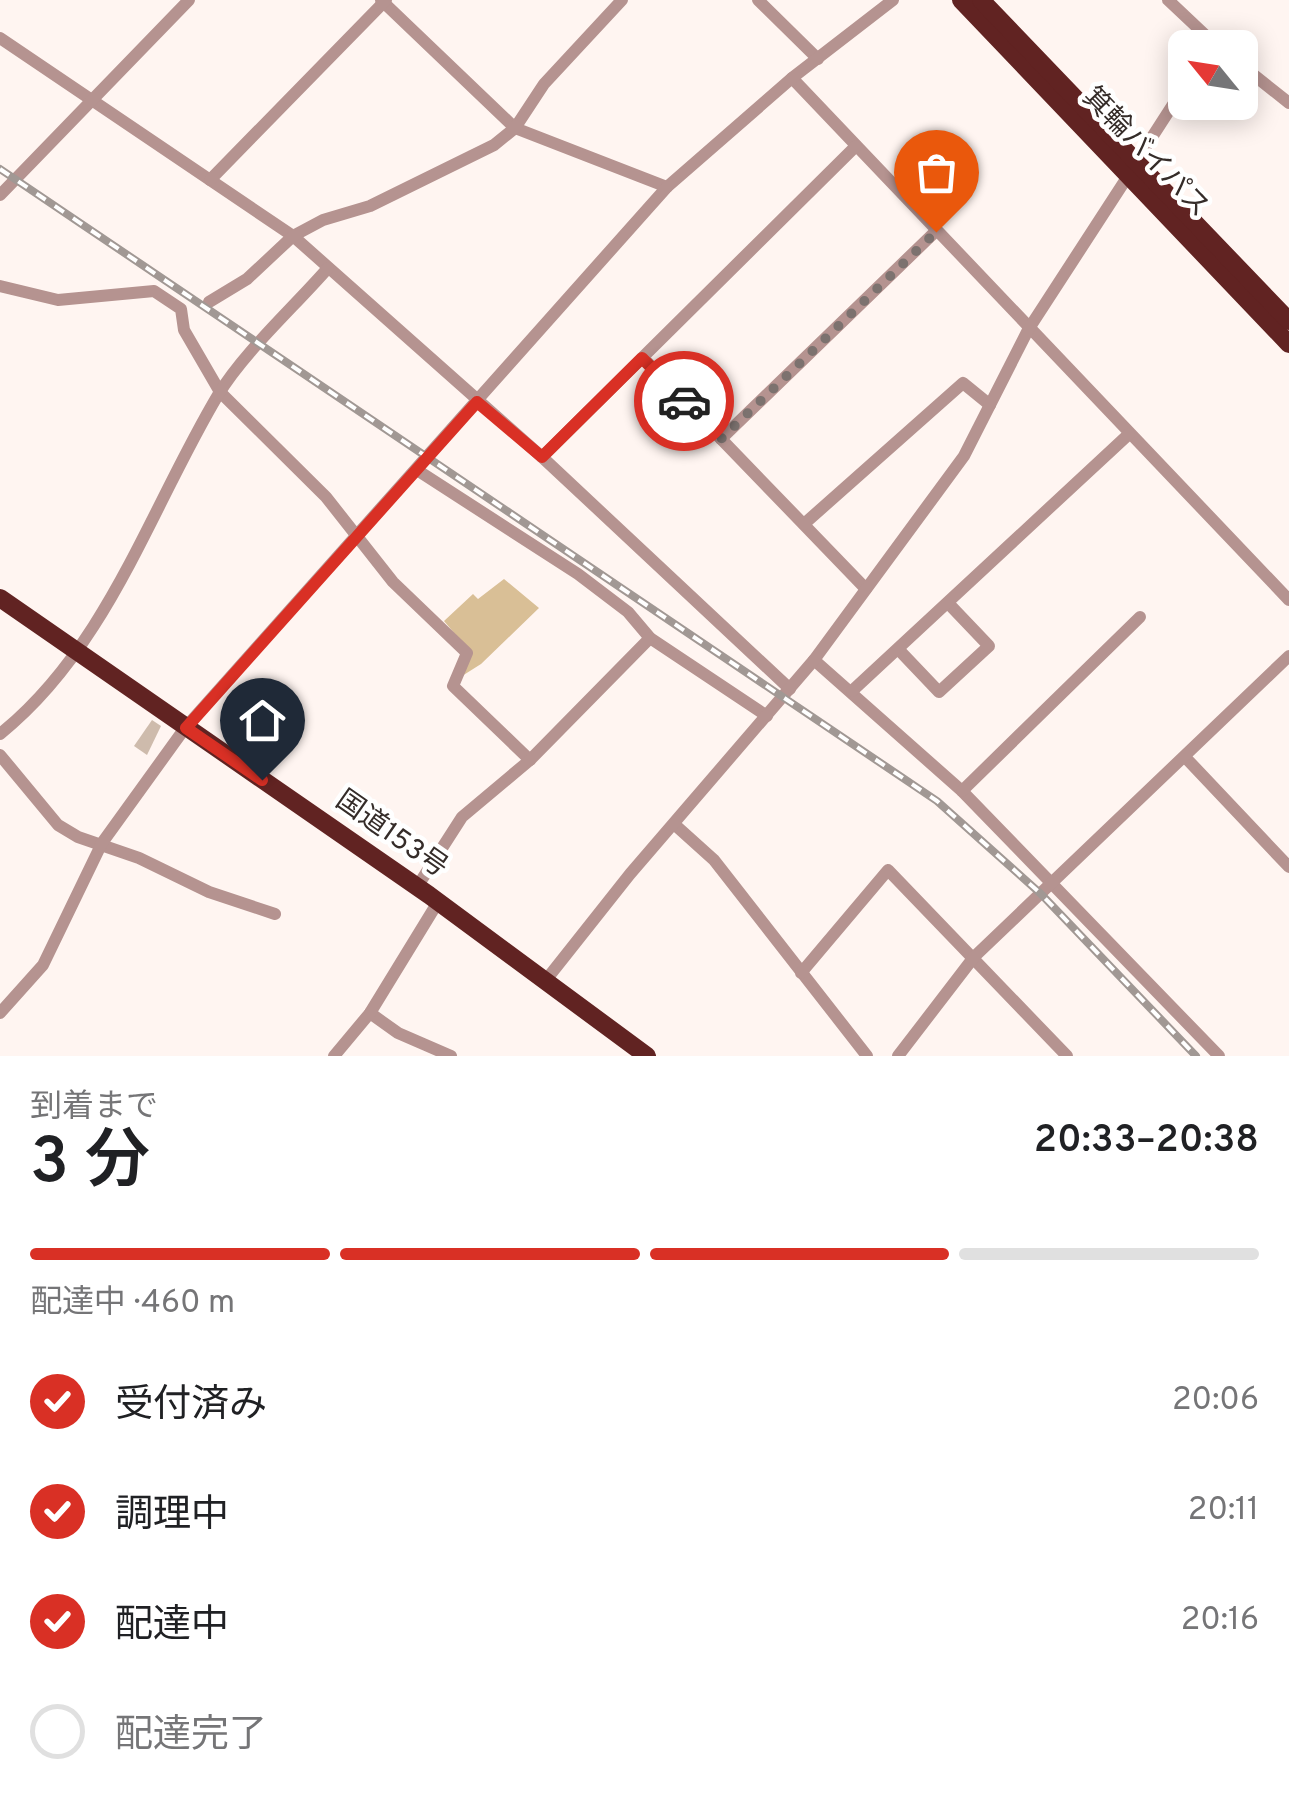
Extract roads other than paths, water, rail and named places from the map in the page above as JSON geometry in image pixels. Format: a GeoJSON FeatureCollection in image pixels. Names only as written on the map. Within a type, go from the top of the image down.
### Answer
{"type":"FeatureCollection","features":[{"type":"Feature","properties":{"kind":"highway","name":"箕輪バイパス"},"geometry":{"type":"LineString","coordinates":[[961,0],[1289,321]]}},
{"type":"Feature","properties":{"kind":"highway","name":"箕輪バイパス"},"geometry":{"type":"LineString","coordinates":[[981,0],[1289,344]]}},
{"type":"Feature","properties":{"kind":"highway","name":"国道153号"},"geometry":{"type":"LineString","coordinates":[[0,598],[417,886],[647,1056]]}},
{"type":"Feature","properties":{"kind":"street"},"geometry":{"type":"LineString","coordinates":[[0,195],[188,0]]}},
{"type":"Feature","properties":{"kind":"street"},"geometry":{"type":"LineString","coordinates":[[208,302],[246,279],[294,236],[323,220],[370,206],[494,145],[515,128],[544,84],[622,0]]}},
{"type":"Feature","properties":{"kind":"street"},"geometry":{"type":"LineString","coordinates":[[758,0],[818,59]]}},
{"type":"Feature","properties":{"kind":"street"},"geometry":{"type":"LineString","coordinates":[[0,1013],[43,965],[102,843],[186,728],[666,187],[792,78],[893,0]]}},
{"type":"Feature","properties":{"kind":"street"},"geometry":{"type":"LineString","coordinates":[[1168,0],[1198,30]]}},
{"type":"Feature","properties":{"kind":"street"},"geometry":{"type":"LineString","coordinates":[[210,180],[383,1],[515,128],[666,187]]}},
{"type":"Feature","properties":{"kind":"street"},"geometry":{"type":"LineString","coordinates":[[0,38],[294,236],[542,457],[790,688]]}},
{"type":"Feature","properties":{"kind":"street"},"geometry":{"type":"LineString","coordinates":[[792,78],[1289,600]]}},
{"type":"Feature","properties":{"kind":"street"},"geometry":{"type":"LineString","coordinates":[[1258,78],[1289,103]]}},
{"type":"Feature","properties":{"kind":"street"},"geometry":{"type":"LineString","coordinates":[[546,980],[814,660],[964,456],[1028,330],[1168,113]]}},
{"type":"Feature","properties":{"kind":"street"},"geometry":{"type":"LineString","coordinates":[[542,457],[856,146]]}},
{"type":"Feature","properties":{"kind":"street"},"geometry":{"type":"LineString","coordinates":[[721,439],[936,232]]}},
{"type":"Feature","properties":{"kind":"street"},"geometry":{"type":"LineString","coordinates":[[0,734],[40,698],[75,652],[137,553],[220,392],[328,268]]}},
{"type":"Feature","properties":{"kind":"street"},"geometry":{"type":"LineString","coordinates":[[0,286],[58,300],[154,290],[181,309],[184,330],[220,392],[326,497],[393,582],[468,654],[453,686],[530,760]]}},
{"type":"Feature","properties":{"kind":"street"},"geometry":{"type":"LineString","coordinates":[[642,358],[866,588]]}},
{"type":"Feature","properties":{"kind":"street"},"geometry":{"type":"LineString","coordinates":[[804,524],[963,383],[990,405]]}},
{"type":"Feature","properties":{"kind":"street"},"geometry":{"type":"LineString","coordinates":[[852,690],[1128,434]]}},
{"type":"Feature","properties":{"kind":"street"},"geometry":{"type":"LineString","coordinates":[[416,470],[578,574],[628,612],[650,638],[767,716]]}},
{"type":"Feature","properties":{"kind":"street"},"geometry":{"type":"LineString","coordinates":[[898,650],[939,692],[989,646],[948,603]]}},
{"type":"Feature","properties":{"kind":"street"},"geometry":{"type":"LineString","coordinates":[[962,791],[1140,617]]}},
{"type":"Feature","properties":{"kind":"street"},"geometry":{"type":"LineString","coordinates":[[417,886],[462,817],[530,760],[650,638]]}},
{"type":"Feature","properties":{"kind":"street"},"geometry":{"type":"LineString","coordinates":[[898,1056],[974,957],[1289,656]]}},
{"type":"Feature","properties":{"kind":"street"},"geometry":{"type":"LineString","coordinates":[[814,660],[962,791],[1054,881],[1219,1056]]}},
{"type":"Feature","properties":{"kind":"street"},"geometry":{"type":"LineString","coordinates":[[0,756],[58,825],[78,838],[102,843],[209,892],[274,914]]}},
{"type":"Feature","properties":{"kind":"street"},"geometry":{"type":"LineString","coordinates":[[1185,757],[1289,867]]}},
{"type":"Feature","properties":{"kind":"street"},"geometry":{"type":"LineString","coordinates":[[674,824],[714,860],[867,1056]]}},
{"type":"Feature","properties":{"kind":"street"},"geometry":{"type":"LineString","coordinates":[[801,973],[888,870],[1067,1056]]}},
{"type":"Feature","properties":{"kind":"street"},"geometry":{"type":"LineString","coordinates":[[334,1056],[370,1013],[438,902]]}},
{"type":"Feature","properties":{"kind":"street"},"geometry":{"type":"LineString","coordinates":[[370,1013],[398,1033],[450,1056]]}},
{"type":"Feature","properties":{"kind":"railway"},"geometry":{"type":"LineString","coordinates":[[0,169],[937,801],[1041,894],[1196,1056]]}}]}
